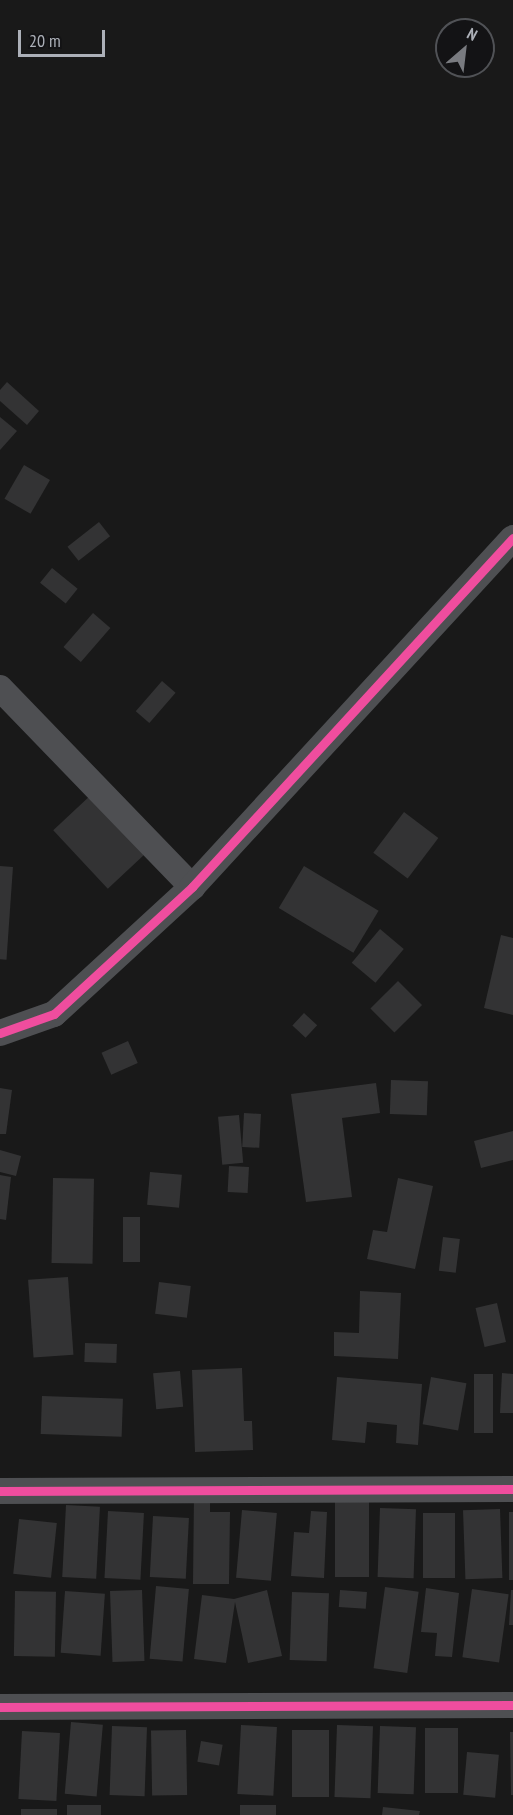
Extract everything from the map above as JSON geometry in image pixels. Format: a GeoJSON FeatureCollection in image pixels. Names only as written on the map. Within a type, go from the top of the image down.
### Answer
{"type":"FeatureCollection","features":[{"type":"Feature","properties":{"kind":"street"},"geometry":{"type":"LineString","coordinates":[[0,1034],[54,1014],[192,887],[513,538]]}},
{"type":"Feature","properties":{"kind":"street"},"geometry":{"type":"LineString","coordinates":[[0,688],[192,887]]}},
{"type":"Feature","properties":{"kind":"street"},"geometry":{"type":"LineString","coordinates":[[0,1491],[513,1489]]}},
{"type":"Feature","properties":{"kind":"street"},"geometry":{"type":"LineString","coordinates":[[0,1707],[513,1705]]}},
{"type":"Feature","properties":{"kind":"building"},"geometry":{"type":"Polygon","coordinates":[[[7,382],[39,411],[27,425],[0,401],[0,390],[7,382]]]}},
{"type":"Feature","properties":{"kind":"building"},"geometry":{"type":"Polygon","coordinates":[[[0,417],[17,431],[0,450],[0,417]]]}},
{"type":"Feature","properties":{"kind":"building"},"geometry":{"type":"Polygon","coordinates":[[[24,465],[50,480],[30,514],[4,499],[24,465]]]}},
{"type":"Feature","properties":{"kind":"building"},"geometry":{"type":"Polygon","coordinates":[[[99,522],[110,536],[79,561],[67,547],[99,522]]]}},
{"type":"Feature","properties":{"kind":"building"},"geometry":{"type":"Polygon","coordinates":[[[52,568],[78,589],[66,604],[40,583],[52,568]]]}},
{"type":"Feature","properties":{"kind":"building"},"geometry":{"type":"Polygon","coordinates":[[[93,613],[110,628],[81,662],[63,647],[93,613]]]}},
{"type":"Feature","properties":{"kind":"building"},"geometry":{"type":"Polygon","coordinates":[[[162,681],[176,693],[149,723],[136,711],[162,681]]]}},
{"type":"Feature","properties":{"kind":"building"},"geometry":{"type":"Polygon","coordinates":[[[92,794],[147,853],[108,889],[53,830],[92,794]]]}},
{"type":"Feature","properties":{"kind":"building"},"geometry":{"type":"Polygon","coordinates":[[[404,812],[438,838],[408,879],[373,853],[404,812]]]}},
{"type":"Feature","properties":{"kind":"building"},"geometry":{"type":"Polygon","coordinates":[[[0,866],[13,867],[6,960],[0,959],[0,866]]]}},
{"type":"Feature","properties":{"kind":"building"},"geometry":{"type":"Polygon","coordinates":[[[304,866],[379,911],[353,953],[279,908],[304,866]]]}},
{"type":"Feature","properties":{"kind":"building"},"geometry":{"type":"Polygon","coordinates":[[[380,929],[404,949],[375,983],[352,963],[380,929]]]}},
{"type":"Feature","properties":{"kind":"building"},"geometry":{"type":"Polygon","coordinates":[[[501,935],[513,938],[513,1015],[484,1008],[501,935]]]}},
{"type":"Feature","properties":{"kind":"building"},"geometry":{"type":"Polygon","coordinates":[[[398,981],[422,1005],[394,1033],[370,1009],[398,981]]]}},
{"type":"Feature","properties":{"kind":"building"},"geometry":{"type":"Polygon","coordinates":[[[304,1013],[317,1025],[306,1038],[292,1025],[304,1013]]]}},
{"type":"Feature","properties":{"kind":"building"},"geometry":{"type":"Polygon","coordinates":[[[128,1041],[138,1063],[111,1075],[102,1053],[128,1041]]]}},
{"type":"Feature","properties":{"kind":"building"},"geometry":{"type":"Polygon","coordinates":[[[391,1080],[428,1081],[427,1115],[390,1114],[391,1080]]]}},
{"type":"Feature","properties":{"kind":"building"},"geometry":{"type":"Polygon","coordinates":[[[376,1083],[380,1113],[342,1118],[352,1197],[306,1202],[291,1094],[376,1083]]]}},
{"type":"Feature","properties":{"kind":"building"},"geometry":{"type":"Polygon","coordinates":[[[0,1088],[12,1090],[6,1134],[0,1134],[0,1088]]]}},
{"type":"Feature","properties":{"kind":"building"},"geometry":{"type":"Polygon","coordinates":[[[244,1113],[261,1114],[259,1148],[242,1147],[244,1113]]]}},
{"type":"Feature","properties":{"kind":"building"},"geometry":{"type":"Polygon","coordinates":[[[239,1115],[243,1163],[222,1165],[218,1117],[239,1115]]]}},
{"type":"Feature","properties":{"kind":"building"},"geometry":{"type":"Polygon","coordinates":[[[513,1131],[513,1160],[481,1168],[474,1141],[513,1131]]]}},
{"type":"Feature","properties":{"kind":"building"},"geometry":{"type":"Polygon","coordinates":[[[0,1150],[21,1156],[16,1176],[0,1172],[0,1150]]]}},
{"type":"Feature","properties":{"kind":"building"},"geometry":{"type":"Polygon","coordinates":[[[229,1166],[249,1167],[248,1193],[228,1192],[229,1166]]]}},
{"type":"Feature","properties":{"kind":"building"},"geometry":{"type":"Polygon","coordinates":[[[150,1172],[182,1175],[179,1208],[147,1205],[150,1172]]]}},
{"type":"Feature","properties":{"kind":"building"},"geometry":{"type":"Polygon","coordinates":[[[0,1175],[11,1177],[6,1220],[0,1219],[0,1175]]]}},
{"type":"Feature","properties":{"kind":"building"},"geometry":{"type":"Polygon","coordinates":[[[53,1178],[94,1179],[93,1264],[52,1263],[53,1178]]]}},
{"type":"Feature","properties":{"kind":"building"},"geometry":{"type":"Polygon","coordinates":[[[398,1178],[433,1186],[415,1269],[367,1259],[373,1230],[387,1232],[398,1178]]]}},
{"type":"Feature","properties":{"kind":"building"},"geometry":{"type":"Polygon","coordinates":[[[123,1217],[140,1217],[140,1262],[123,1262],[123,1217]]]}},
{"type":"Feature","properties":{"kind":"building"},"geometry":{"type":"Polygon","coordinates":[[[443,1237],[460,1239],[456,1273],[439,1271],[443,1237]]]}},
{"type":"Feature","properties":{"kind":"building"},"geometry":{"type":"Polygon","coordinates":[[[68,1277],[73,1355],[34,1358],[28,1280],[68,1277]]]}},
{"type":"Feature","properties":{"kind":"building"},"geometry":{"type":"Polygon","coordinates":[[[159,1282],[191,1286],[187,1318],[155,1314],[159,1282]]]}},
{"type":"Feature","properties":{"kind":"building"},"geometry":{"type":"Polygon","coordinates":[[[360,1291],[401,1293],[398,1359],[334,1356],[334,1332],[359,1333],[360,1291]]]}},
{"type":"Feature","properties":{"kind":"building"},"geometry":{"type":"Polygon","coordinates":[[[497,1303],[506,1342],[485,1347],[476,1308],[497,1303]]]}},
{"type":"Feature","properties":{"kind":"building"},"geometry":{"type":"Polygon","coordinates":[[[85,1343],[117,1344],[116,1363],[84,1362],[85,1343]]]}},
{"type":"Feature","properties":{"kind":"building"},"geometry":{"type":"Polygon","coordinates":[[[242,1368],[244,1421],[252,1421],[253,1450],[195,1452],[192,1370],[242,1368]]]}},
{"type":"Feature","properties":{"kind":"building"},"geometry":{"type":"Polygon","coordinates":[[[180,1371],[183,1407],[156,1409],[153,1373],[180,1371]]]}},
{"type":"Feature","properties":{"kind":"building"},"geometry":{"type":"Polygon","coordinates":[[[502,1373],[513,1374],[513,1413],[500,1413],[502,1373]]]}},
{"type":"Feature","properties":{"kind":"building"},"geometry":{"type":"Polygon","coordinates":[[[474,1374],[493,1374],[493,1433],[474,1433],[474,1374]]]}},
{"type":"Feature","properties":{"kind":"building"},"geometry":{"type":"Polygon","coordinates":[[[337,1377],[422,1384],[418,1445],[396,1443],[397,1425],[367,1422],[365,1443],[332,1440],[337,1377]]]}},
{"type":"Feature","properties":{"kind":"building"},"geometry":{"type":"Polygon","coordinates":[[[431,1377],[466,1383],[458,1431],[423,1424],[431,1377]]]}},
{"type":"Feature","properties":{"kind":"building"},"geometry":{"type":"Polygon","coordinates":[[[42,1396],[123,1399],[122,1437],[41,1434],[42,1396]]]}},
{"type":"Feature","properties":{"kind":"building"},"geometry":{"type":"Polygon","coordinates":[[[194,1494],[210,1494],[210,1512],[230,1512],[229,1584],[193,1584],[194,1494]]]}},
{"type":"Feature","properties":{"kind":"building"},"geometry":{"type":"Polygon","coordinates":[[[335,1502],[369,1502],[369,1577],[335,1577],[335,1502]]]}},
{"type":"Feature","properties":{"kind":"building"},"geometry":{"type":"Polygon","coordinates":[[[66,1505],[100,1507],[96,1579],[62,1577],[66,1505]]]}},
{"type":"Feature","properties":{"kind":"building"},"geometry":{"type":"Polygon","coordinates":[[[380,1508],[416,1509],[414,1578],[378,1577],[380,1508]]]}},
{"type":"Feature","properties":{"kind":"building"},"geometry":{"type":"Polygon","coordinates":[[[500,1509],[502,1578],[465,1579],[463,1510],[500,1509]]]}},
{"type":"Feature","properties":{"kind":"building"},"geometry":{"type":"Polygon","coordinates":[[[242,1510],[277,1513],[271,1581],[236,1578],[242,1510]]]}},
{"type":"Feature","properties":{"kind":"building"},"geometry":{"type":"Polygon","coordinates":[[[108,1511],[144,1513],[140,1580],[104,1578],[108,1511]]]}},
{"type":"Feature","properties":{"kind":"building"},"geometry":{"type":"Polygon","coordinates":[[[311,1511],[327,1512],[324,1578],[291,1576],[294,1532],[309,1533],[311,1511]]]}},
{"type":"Feature","properties":{"kind":"building"},"geometry":{"type":"Polygon","coordinates":[[[509,1512],[513,1512],[513,1580],[509,1580],[509,1512]]]}},
{"type":"Feature","properties":{"kind":"building"},"geometry":{"type":"Polygon","coordinates":[[[423,1513],[455,1513],[455,1578],[423,1578],[423,1513]]]}},
{"type":"Feature","properties":{"kind":"building"},"geometry":{"type":"Polygon","coordinates":[[[153,1516],[189,1518],[186,1579],[150,1577],[153,1516]]]}},
{"type":"Feature","properties":{"kind":"building"},"geometry":{"type":"Polygon","coordinates":[[[19,1519],[57,1523],[51,1578],[13,1574],[19,1519]]]}},
{"type":"Feature","properties":{"kind":"building"},"geometry":{"type":"Polygon","coordinates":[[[156,1586],[189,1589],[183,1662],[150,1659],[156,1586]]]}},
{"type":"Feature","properties":{"kind":"building"},"geometry":{"type":"Polygon","coordinates":[[[385,1587],[419,1592],[407,1673],[374,1668],[385,1587]]]}},
{"type":"Feature","properties":{"kind":"building"},"geometry":{"type":"Polygon","coordinates":[[[426,1588],[459,1593],[452,1657],[435,1656],[437,1633],[421,1632],[426,1588]]]}},
{"type":"Feature","properties":{"kind":"building"},"geometry":{"type":"Polygon","coordinates":[[[472,1589],[509,1594],[499,1662],[462,1657],[472,1589]]]}},
{"type":"Feature","properties":{"kind":"building"},"geometry":{"type":"Polygon","coordinates":[[[142,1590],[144,1661],[112,1662],[110,1591],[142,1590]]]}},
{"type":"Feature","properties":{"kind":"building"},"geometry":{"type":"Polygon","coordinates":[[[267,1590],[282,1656],[248,1663],[235,1602],[226,1663],[194,1659],[202,1595],[234,1599],[267,1590]]]}},
{"type":"Feature","properties":{"kind":"building"},"geometry":{"type":"Polygon","coordinates":[[[340,1590],[367,1592],[366,1609],[339,1607],[340,1590]]]}},
{"type":"Feature","properties":{"kind":"building"},"geometry":{"type":"Polygon","coordinates":[[[511,1590],[513,1590],[513,1625],[509,1625],[511,1590]]]}},
{"type":"Feature","properties":{"kind":"building"},"geometry":{"type":"Polygon","coordinates":[[[15,1591],[56,1592],[55,1657],[14,1656],[15,1591]]]}},
{"type":"Feature","properties":{"kind":"building"},"geometry":{"type":"Polygon","coordinates":[[[65,1591],[105,1594],[101,1656],[61,1653],[65,1591]]]}},
{"type":"Feature","properties":{"kind":"building"},"geometry":{"type":"Polygon","coordinates":[[[292,1592],[329,1593],[327,1661],[290,1660],[292,1592]]]}},
{"type":"Feature","properties":{"kind":"building"},"geometry":{"type":"Polygon","coordinates":[[[71,1722],[103,1725],[97,1797],[65,1794],[71,1722]]]}},
{"type":"Feature","properties":{"kind":"building"},"geometry":{"type":"Polygon","coordinates":[[[241,1725],[277,1727],[273,1796],[237,1794],[241,1725]]]}},
{"type":"Feature","properties":{"kind":"building"},"geometry":{"type":"Polygon","coordinates":[[[337,1725],[373,1726],[370,1798],[334,1797],[337,1725]]]}},
{"type":"Feature","properties":{"kind":"building"},"geometry":{"type":"Polygon","coordinates":[[[112,1726],[147,1727],[145,1796],[110,1795],[112,1726]]]}},
{"type":"Feature","properties":{"kind":"building"},"geometry":{"type":"Polygon","coordinates":[[[380,1726],[416,1727],[414,1794],[378,1793],[380,1726]]]}},
{"type":"Feature","properties":{"kind":"building"},"geometry":{"type":"Polygon","coordinates":[[[425,1728],[458,1728],[458,1793],[425,1793],[425,1728]]]}},
{"type":"Feature","properties":{"kind":"building"},"geometry":{"type":"Polygon","coordinates":[[[186,1730],[187,1795],[152,1796],[151,1731],[186,1730]]]}},
{"type":"Feature","properties":{"kind":"building"},"geometry":{"type":"Polygon","coordinates":[[[292,1730],[329,1730],[329,1797],[292,1797],[292,1730]]]}},
{"type":"Feature","properties":{"kind":"building"},"geometry":{"type":"Polygon","coordinates":[[[22,1731],[60,1733],[56,1801],[18,1799],[22,1731]]]}},
{"type":"Feature","properties":{"kind":"building"},"geometry":{"type":"Polygon","coordinates":[[[510,1732],[513,1732],[513,1795],[511,1795],[510,1732]]]}},
{"type":"Feature","properties":{"kind":"building"},"geometry":{"type":"Polygon","coordinates":[[[201,1741],[223,1745],[219,1766],[197,1762],[201,1741]]]}},
{"type":"Feature","properties":{"kind":"building"},"geometry":{"type":"Polygon","coordinates":[[[467,1752],[499,1755],[495,1798],[463,1795],[467,1752]]]}},
{"type":"Feature","properties":{"kind":"building"},"geometry":{"type":"Polygon","coordinates":[[[67,1805],[101,1805],[101,1815],[67,1815],[67,1805]]]}},
{"type":"Feature","properties":{"kind":"building"},"geometry":{"type":"Polygon","coordinates":[[[240,1805],[276,1805],[276,1815],[240,1815],[240,1805]]]}},
{"type":"Feature","properties":{"kind":"building"},"geometry":{"type":"Polygon","coordinates":[[[383,1807],[420,1811],[419,1815],[382,1815],[383,1807]]]}},
{"type":"Feature","properties":{"kind":"building"},"geometry":{"type":"Polygon","coordinates":[[[21,1809],[57,1809],[57,1815],[21,1815],[21,1809]]]}},
{"type":"Feature","properties":{"kind":"cycle path"},"geometry":{"type":"LineString","coordinates":[[0,1033],[54,1014],[192,887],[513,538]]}},
{"type":"Feature","properties":{"kind":"cycle path"},"geometry":{"type":"LineString","coordinates":[[0,1491],[513,1489]]}},
{"type":"Feature","properties":{"kind":"cycle path"},"geometry":{"type":"LineString","coordinates":[[0,1707],[513,1705]]}}]}
